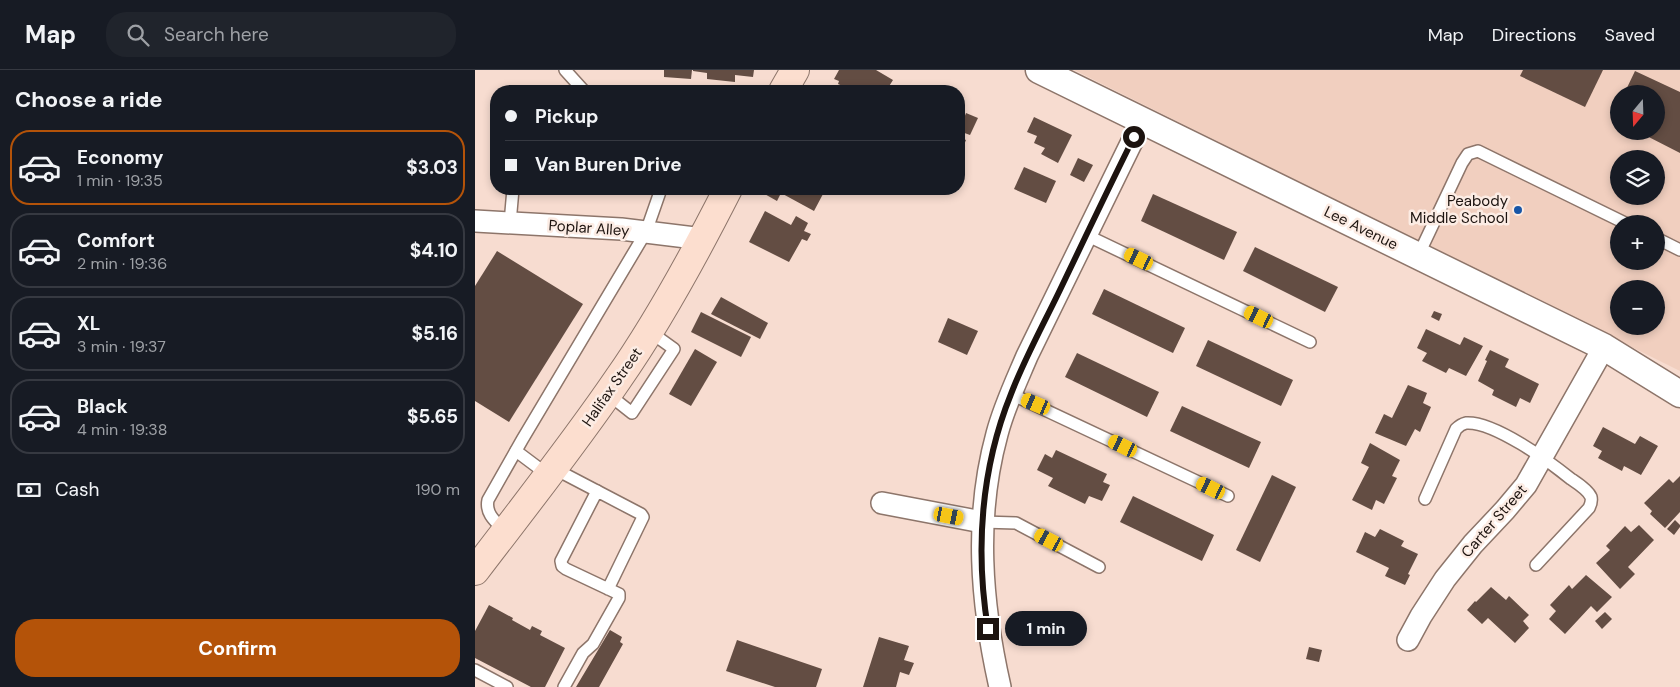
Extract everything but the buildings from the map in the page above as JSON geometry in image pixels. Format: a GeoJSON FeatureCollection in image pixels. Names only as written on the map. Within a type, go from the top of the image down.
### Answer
{"type":"FeatureCollection","features":[{"type":"Feature","properties":{"kind":"main road"},"geometry":{"type":"LineString","coordinates":[[786,85],[795,70]]}},
{"type":"Feature","properties":{"kind":"main road","name":"Halifax Street"},"geometry":{"type":"LineString","coordinates":[[475,571],[608,394],[649,331],[703,239],[725,195]]}},
{"type":"Feature","properties":{"kind":"street","name":"Lee Avenue"},"geometry":{"type":"LineString","coordinates":[[1039,70],[1604,347],[1680,394]]}},
{"type":"Feature","properties":{"kind":"street"},"geometry":{"type":"LineString","coordinates":[[1000,687],[985,612],[981,560],[982,522],[989,469],[997,434],[1011,394],[1142,121]]}},
{"type":"Feature","properties":{"kind":"street","name":"Poplar Alley"},"geometry":{"type":"LineString","coordinates":[[475,221],[593,227],[703,239]]}},
{"type":"Feature","properties":{"kind":"street","name":"Carter Street"},"geometry":{"type":"LineString","coordinates":[[1408,640],[1445,579],[1473,544],[1526,485],[1604,347]]}},
{"type":"Feature","properties":{"kind":"street"},"geometry":{"type":"LineString","coordinates":[[882,503],[982,522]]}},
{"type":"Feature","properties":{"kind":"lane"},"geometry":{"type":"LineString","coordinates":[[565,70],[579,85]]}},
{"type":"Feature","properties":{"kind":"lane"},"geometry":{"type":"LineString","coordinates":[[1418,256],[1462,162],[1468,154],[1478,151],[1610,216]]}},
{"type":"Feature","properties":{"kind":"lane"},"geometry":{"type":"LineString","coordinates":[[510,223],[512,195]]}},
{"type":"Feature","properties":{"kind":"lane"},"geometry":{"type":"LineString","coordinates":[[505,531],[488,513],[486,507],[488,500],[515,451],[646,232],[658,195]]}},
{"type":"Feature","properties":{"kind":"lane"},"geometry":{"type":"LineString","coordinates":[[1086,235],[1311,342]]}},
{"type":"Feature","properties":{"kind":"lane"},"geometry":{"type":"LineString","coordinates":[[1665,242],[1680,250]]}},
{"type":"Feature","properties":{"kind":"lane"},"geometry":{"type":"LineString","coordinates":[[1011,394],[1228,496]]}},
{"type":"Feature","properties":{"kind":"lane"},"geometry":{"type":"LineString","coordinates":[[1425,499],[1456,429],[1461,424],[1467,423],[1484,427],[1508,437],[1543,456],[1579,485],[1590,496],[1591,503],[1589,508],[1536,565]]}},
{"type":"Feature","properties":{"kind":"lane"},"geometry":{"type":"LineString","coordinates":[[515,451],[551,471],[597,491],[641,514],[643,517],[608,589]]}},
{"type":"Feature","properties":{"kind":"lane"},"geometry":{"type":"LineString","coordinates":[[564,687],[583,653],[593,644],[619,598],[619,594],[562,566],[561,561],[597,491]]}},
{"type":"Feature","properties":{"kind":"lane"},"geometry":{"type":"LineString","coordinates":[[982,522],[1015,523],[1099,567]]}},
{"type":"Feature","properties":{"kind":"lane"},"geometry":{"type":"LineString","coordinates":[[475,670],[507,687]]}},
{"type":"Feature","properties":{"kind":"shaded area","name":"Peabody Middle School"},"geometry":{"type":"Polygon","coordinates":[[[1074,70],[1680,70],[1680,371],[1074,70]]]}},
{"type":"Feature","properties":{"kind":"place","name":"Peabody Middle School"},"geometry":{"type":"Point","coordinates":[1518,210]}},
{"type":"Feature","properties":{"kind":"route"},"geometry":{"type":"LineString","coordinates":[[988,629],[981,560],[982,522],[987,478],[997,434],[1027,356],[1134,137]]}}]}
